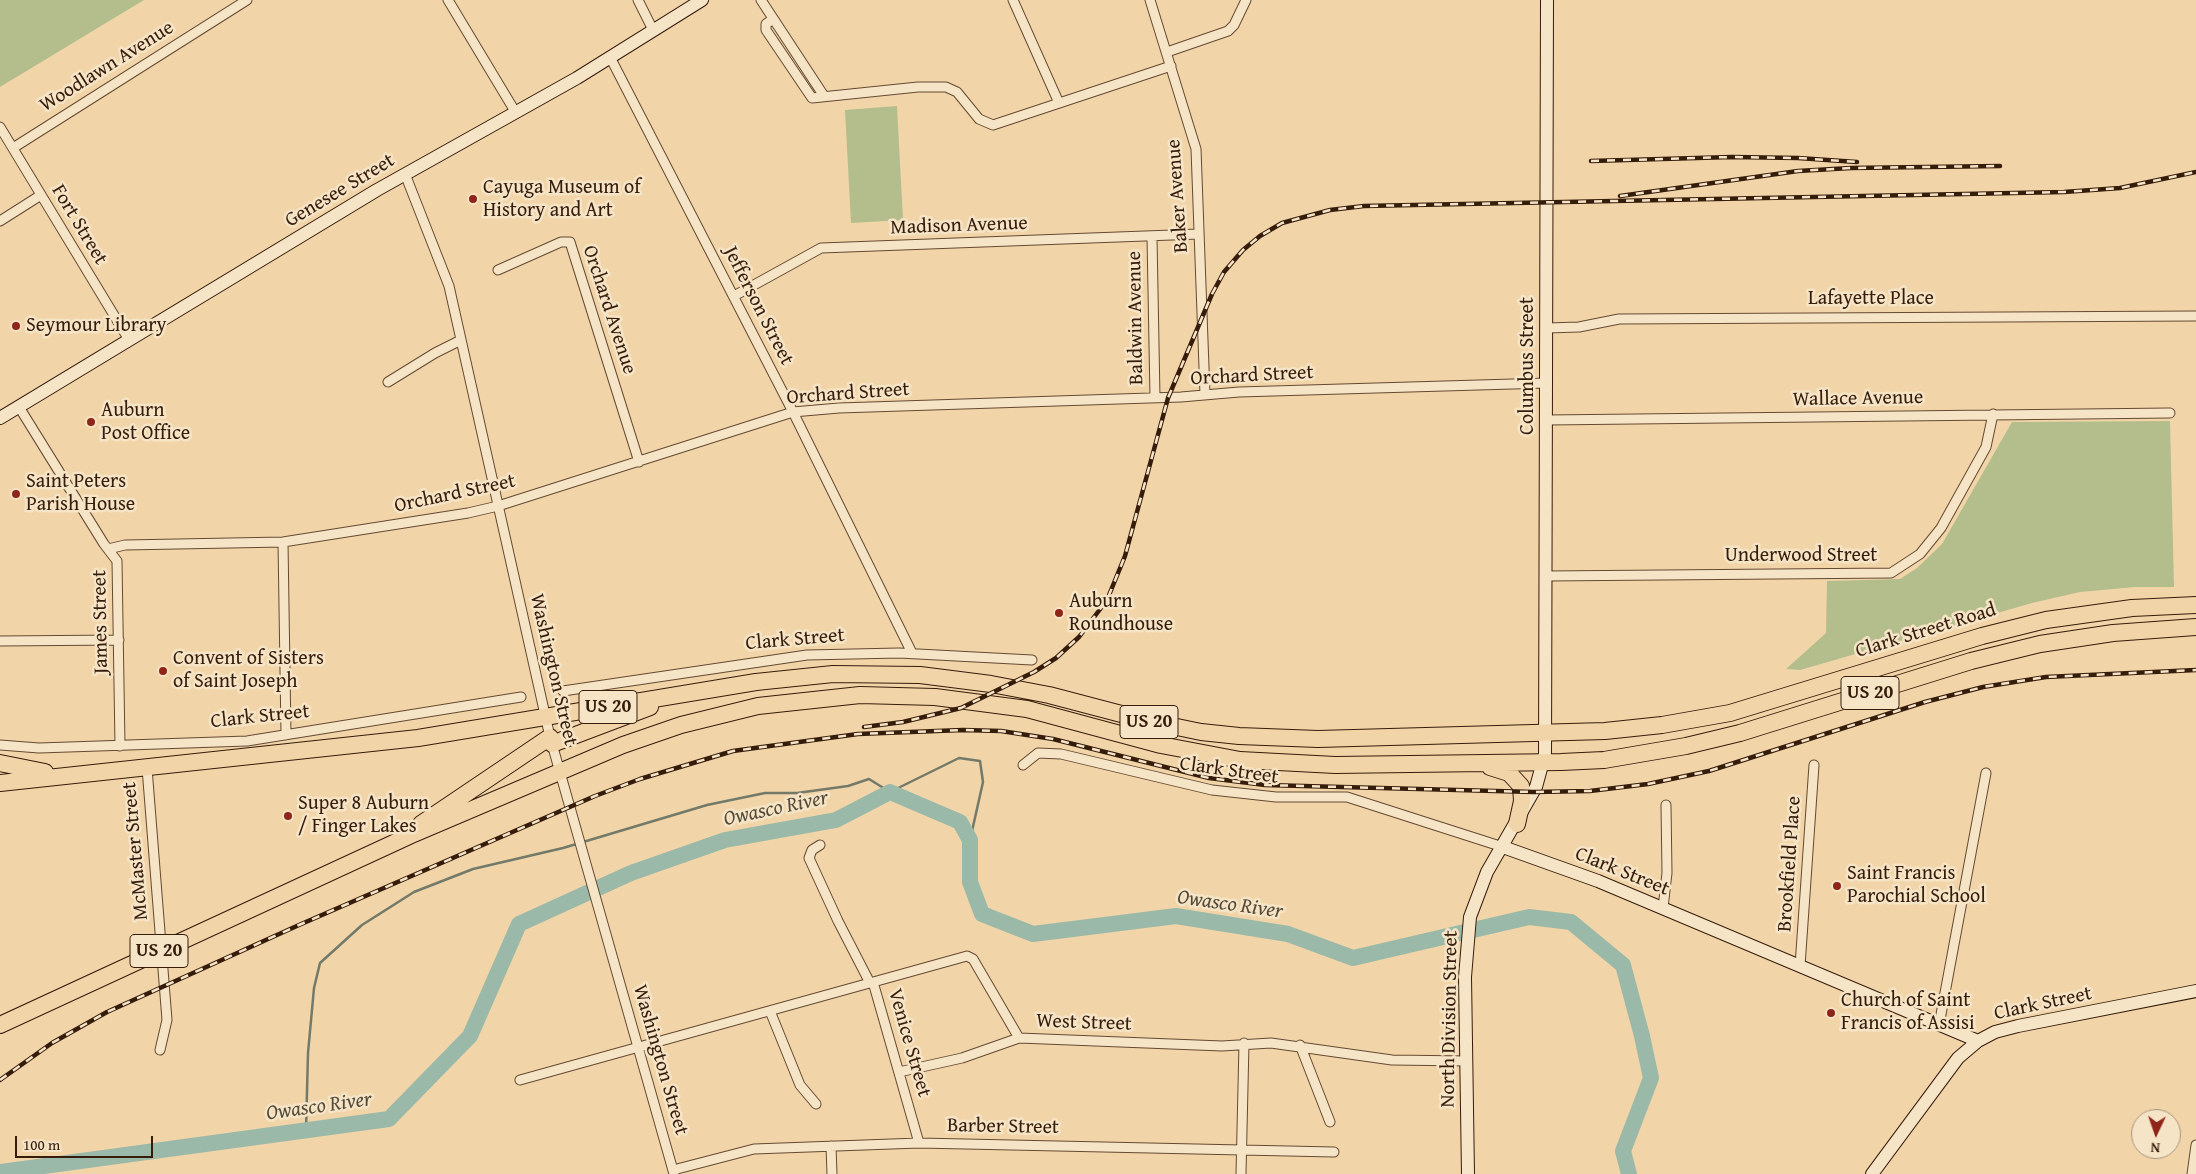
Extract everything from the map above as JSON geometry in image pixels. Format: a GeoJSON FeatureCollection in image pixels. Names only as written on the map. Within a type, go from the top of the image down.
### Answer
{"type":"FeatureCollection","features":[{"type":"Feature","properties":{"kind":"highway","name":"Clark Street Road"},"geometry":{"type":"LineString","coordinates":[[1546,732],[1605,731],[1672,723],[1730,713],[1982,636],[2046,620],[2132,608],[2196,604]]}},
{"type":"Feature","properties":{"kind":"highway","name":"US 20"},"geometry":{"type":"LineString","coordinates":[[0,1025],[409,836],[660,732],[721,714],[789,702],[860,695],[935,697],[992,703],[1060,717],[1161,745],[1240,760],[1335,764],[1544,763],[1604,760],[1686,746],[1740,733],[1971,661],[2040,644],[2113,633],[2196,628]]}},
{"type":"Feature","properties":{"kind":"highway","name":"US 20"},"geometry":{"type":"LineString","coordinates":[[0,783],[408,739],[756,682],[803,676],[850,674],[920,675],[1007,686],[1148,721],[1201,732],[1239,736],[1318,739],[1546,732]]}},
{"type":"Feature","properties":{"kind":"highway"},"geometry":{"type":"LineString","coordinates":[[409,836],[440,810],[551,741],[652,707],[670,697]]}},
{"type":"Feature","properties":{"kind":"highway"},"geometry":{"type":"LineString","coordinates":[[0,763],[62,775]]}},
{"type":"Feature","properties":{"kind":"highway"},"geometry":{"type":"LineString","coordinates":[[1473,763],[1503,771],[1517,780],[1522,792],[1517,824]]}},
{"type":"Feature","properties":{"kind":"street","name":"Woodlawn Avenue"},"geometry":{"type":"LineString","coordinates":[[13,148],[247,0]]}},
{"type":"Feature","properties":{"kind":"street"},"geometry":{"type":"LineString","coordinates":[[448,0],[516,113]]}},
{"type":"Feature","properties":{"kind":"street"},"geometry":{"type":"LineString","coordinates":[[638,0],[653,30]]}},
{"type":"Feature","properties":{"kind":"street","name":"Genesee Street"},"geometry":{"type":"LineString","coordinates":[[0,418],[405,174],[516,113],[702,0]]}},
{"type":"Feature","properties":{"kind":"street"},"geometry":{"type":"LineString","coordinates":[[761,0],[824,96],[946,87],[957,92],[979,119],[993,125],[1171,66]]}},
{"type":"Feature","properties":{"kind":"street"},"geometry":{"type":"LineString","coordinates":[[1013,0],[1059,103]]}},
{"type":"Feature","properties":{"kind":"street","name":"Baker Avenue"},"geometry":{"type":"LineString","coordinates":[[1150,0],[1196,148],[1204,395]]}},
{"type":"Feature","properties":{"kind":"street"},"geometry":{"type":"LineString","coordinates":[[1167,52],[1228,31],[1234,25],[1246,0]]}},
{"type":"Feature","properties":{"kind":"street","name":"Columbus Street"},"geometry":{"type":"LineString","coordinates":[[1546,732],[1547,0]]}},
{"type":"Feature","properties":{"kind":"street","name":"Jefferson Street"},"geometry":{"type":"LineString","coordinates":[[610,57],[793,412],[912,653]]}},
{"type":"Feature","properties":{"kind":"street","name":"Fort Street"},"geometry":{"type":"LineString","coordinates":[[0,127],[129,340]]}},
{"type":"Feature","properties":{"kind":"street","name":"Washington Street"},"geometry":{"type":"LineString","coordinates":[[405,174],[448,286],[551,741],[674,1172]]}},
{"type":"Feature","properties":{"kind":"street"},"geometry":{"type":"LineString","coordinates":[[0,221],[41,195]]}},
{"type":"Feature","properties":{"kind":"street","name":"Madison Avenue"},"geometry":{"type":"LineString","coordinates":[[734,296],[821,248],[1198,234]]}},
{"type":"Feature","properties":{"kind":"street","name":"Baldwin Avenue"},"geometry":{"type":"LineString","coordinates":[[1152,237],[1155,398]]}},
{"type":"Feature","properties":{"kind":"street","name":"Orchard Avenue"},"geometry":{"type":"LineString","coordinates":[[498,270],[561,242],[570,242],[639,462]]}},
{"type":"Feature","properties":{"kind":"street","name":"Lafayette Place"},"geometry":{"type":"LineString","coordinates":[[1547,328],[1579,327],[1619,319],[2196,316]]}},
{"type":"Feature","properties":{"kind":"street"},"geometry":{"type":"LineString","coordinates":[[388,382],[460,340]]}},
{"type":"Feature","properties":{"kind":"street","name":"Orchard Street"},"geometry":{"type":"LineString","coordinates":[[108,549],[125,545],[284,542],[498,506],[793,412],[839,408],[1155,398],[1248,392],[1547,383]]}},
{"type":"Feature","properties":{"kind":"street","name":"James Street"},"geometry":{"type":"LineString","coordinates":[[19,407],[117,561],[120,746]]}},
{"type":"Feature","properties":{"kind":"street","name":"Wallace Avenue"},"geometry":{"type":"LineString","coordinates":[[1547,420],[2170,413]]}},
{"type":"Feature","properties":{"kind":"street","name":"Underwood Street"},"geometry":{"type":"LineString","coordinates":[[1546,576],[1891,573],[1920,554],[1941,528],[1986,447],[1992,414]]}},
{"type":"Feature","properties":{"kind":"street"},"geometry":{"type":"LineString","coordinates":[[284,542],[286,735]]}},
{"type":"Feature","properties":{"kind":"street"},"geometry":{"type":"LineString","coordinates":[[0,641],[119,640]]}},
{"type":"Feature","properties":{"kind":"street","name":"Clark Street"},"geometry":{"type":"LineString","coordinates":[[563,691],[807,655],[912,653],[1032,660]]}},
{"type":"Feature","properties":{"kind":"street","name":"Clark Street"},"geometry":{"type":"LineString","coordinates":[[0,746],[39,748],[247,740],[521,697]]}},
{"type":"Feature","properties":{"kind":"street","name":"North Division Street"},"geometry":{"type":"LineString","coordinates":[[1468,1174],[1465,977],[1468,928],[1482,882],[1517,824],[1536,787],[1544,763],[1546,732]]}},
{"type":"Feature","properties":{"kind":"street","name":"Clark Street"},"geometry":{"type":"LineString","coordinates":[[1023,766],[1038,753],[1061,754],[1212,790],[1276,797],[1347,797],[1503,847],[1596,880],[1978,1041],[1995,1032],[2018,1026],[2196,992]]}},
{"type":"Feature","properties":{"kind":"street","name":"Brookfield Place"},"geometry":{"type":"LineString","coordinates":[[1800,966],[1814,765]]}},
{"type":"Feature","properties":{"kind":"street","name":"McMaster Street"},"geometry":{"type":"LineString","coordinates":[[147,768],[168,1020],[160,1050]]}},
{"type":"Feature","properties":{"kind":"street"},"geometry":{"type":"LineString","coordinates":[[1939,1025],[1986,773]]}},
{"type":"Feature","properties":{"kind":"street"},"geometry":{"type":"LineString","coordinates":[[1662,908],[1667,873],[1666,805]]}},
{"type":"Feature","properties":{"kind":"street","name":"Venice Street"},"geometry":{"type":"LineString","coordinates":[[820,845],[812,850],[809,858],[838,922],[872,983],[900,1072],[919,1143]]}},
{"type":"Feature","properties":{"kind":"street","name":"West Street"},"geometry":{"type":"LineString","coordinates":[[520,1080],[967,956],[973,959],[1018,1038],[1222,1046],[1271,1042],[1392,1060],[1466,1060]]}},
{"type":"Feature","properties":{"kind":"street"},"geometry":{"type":"LineString","coordinates":[[770,1011],[800,1085],[816,1104]]}},
{"type":"Feature","properties":{"kind":"street"},"geometry":{"type":"LineString","coordinates":[[900,1072],[962,1058],[1018,1038]]}},
{"type":"Feature","properties":{"kind":"street"},"geometry":{"type":"LineString","coordinates":[[1872,1174],[1958,1058],[1978,1041]]}},
{"type":"Feature","properties":{"kind":"street"},"geometry":{"type":"LineString","coordinates":[[1241,1174],[1244,1043]]}},
{"type":"Feature","properties":{"kind":"street"},"geometry":{"type":"LineString","coordinates":[[1300,1045],[1330,1122]]}},
{"type":"Feature","properties":{"kind":"street","name":"Barber Street"},"geometry":{"type":"LineString","coordinates":[[674,1172],[754,1149],[919,1143],[1334,1152]]}},
{"type":"Feature","properties":{"kind":"street"},"geometry":{"type":"LineString","coordinates":[[2192,1174],[2196,1145]]}},
{"type":"Feature","properties":{"kind":"street"},"geometry":{"type":"LineString","coordinates":[[831,1146],[832,1174]]}},
{"type":"Feature","properties":{"kind":"green space"},"geometry":{"type":"Polygon","coordinates":[[[0,0],[144,0],[0,87],[0,0]]]}},
{"type":"Feature","properties":{"kind":"green space"},"geometry":{"type":"Polygon","coordinates":[[[897,106],[903,220],[851,223],[845,110],[897,106]]]}},
{"type":"Feature","properties":{"kind":"green space"},"geometry":{"type":"Polygon","coordinates":[[[2170,421],[2174,587],[2135,587],[2080,592],[2032,603],[1800,670],[1786,669],[1826,633],[1827,581],[1900,579],[1917,568],[1942,544],[2012,422],[2170,421]]]}},
{"type":"Feature","properties":{"kind":"waterway"},"geometry":{"type":"LineString","coordinates":[[306,1130],[308,1053],[314,988],[320,963],[362,925],[414,892],[473,869],[563,848],[707,805],[765,793],[797,793],[848,786],[869,779],[890,792],[959,758],[980,761],[983,782],[970,840]]}},
{"type":"Feature","properties":{"kind":"waterway","name":"Owasco River"},"geometry":{"type":"LineString","coordinates":[[0,1172],[389,1119],[470,1036],[519,924],[631,873],[725,840],[836,820],[890,792],[960,822],[970,840],[970,882],[982,914],[1033,934],[1176,916],[1288,934],[1353,958],[1529,917],[1571,922],[1623,965],[1642,1036],[1651,1078],[1623,1151],[1629,1174]]}},
{"type":"Feature","properties":{"kind":"railway"},"geometry":{"type":"LineString","coordinates":[[1591,161],[1732,157],[1798,158],[1857,162]]}},
{"type":"Feature","properties":{"kind":"railway"},"geometry":{"type":"LineString","coordinates":[[1620,196],[1798,171],[1851,168],[2000,166]]}},
{"type":"Feature","properties":{"kind":"railway"},"geometry":{"type":"LineString","coordinates":[[864,727],[903,722],[961,708],[1034,672],[1056,658],[1079,637],[1107,600],[1125,556],[1168,398],[1212,294],[1224,272],[1243,250],[1260,236],[1282,223],[1330,210],[1364,206],[2064,192],[2120,188],[2196,172]]}},
{"type":"Feature","properties":{"kind":"railway"},"geometry":{"type":"LineString","coordinates":[[0,1080],[52,1043],[107,1012],[299,925],[595,796],[640,779],[733,751],[858,734],[963,730],[1001,731],[1053,739],[1209,778],[1265,785],[1534,792],[1590,791],[1648,784],[1709,771],[1925,702],[1983,687],[2046,677],[2196,670]]}},
{"type":"Feature","properties":{"kind":"place","name":"Cayuga Museum of History and Art"},"geometry":{"type":"Point","coordinates":[473,199]}},
{"type":"Feature","properties":{"kind":"place","name":"Seymour Library"},"geometry":{"type":"Point","coordinates":[16,326]}},
{"type":"Feature","properties":{"kind":"place","name":"Auburn Post Office"},"geometry":{"type":"Point","coordinates":[91,422]}},
{"type":"Feature","properties":{"kind":"place","name":"Saint Peters Parish House"},"geometry":{"type":"Point","coordinates":[16,494]}},
{"type":"Feature","properties":{"kind":"place","name":"Auburn Roundhouse"},"geometry":{"type":"Point","coordinates":[1059,613]}},
{"type":"Feature","properties":{"kind":"place","name":"Convent of Sisters of Saint Joseph"},"geometry":{"type":"Point","coordinates":[163,671]}},
{"type":"Feature","properties":{"kind":"place","name":"Super 8 Auburn / Finger Lakes"},"geometry":{"type":"Point","coordinates":[288,816]}},
{"type":"Feature","properties":{"kind":"place","name":"Saint Francis Parochial School"},"geometry":{"type":"Point","coordinates":[1837,886]}},
{"type":"Feature","properties":{"kind":"place","name":"Church of Saint Francis of Assisi"},"geometry":{"type":"Point","coordinates":[1831,1013]}}]}
